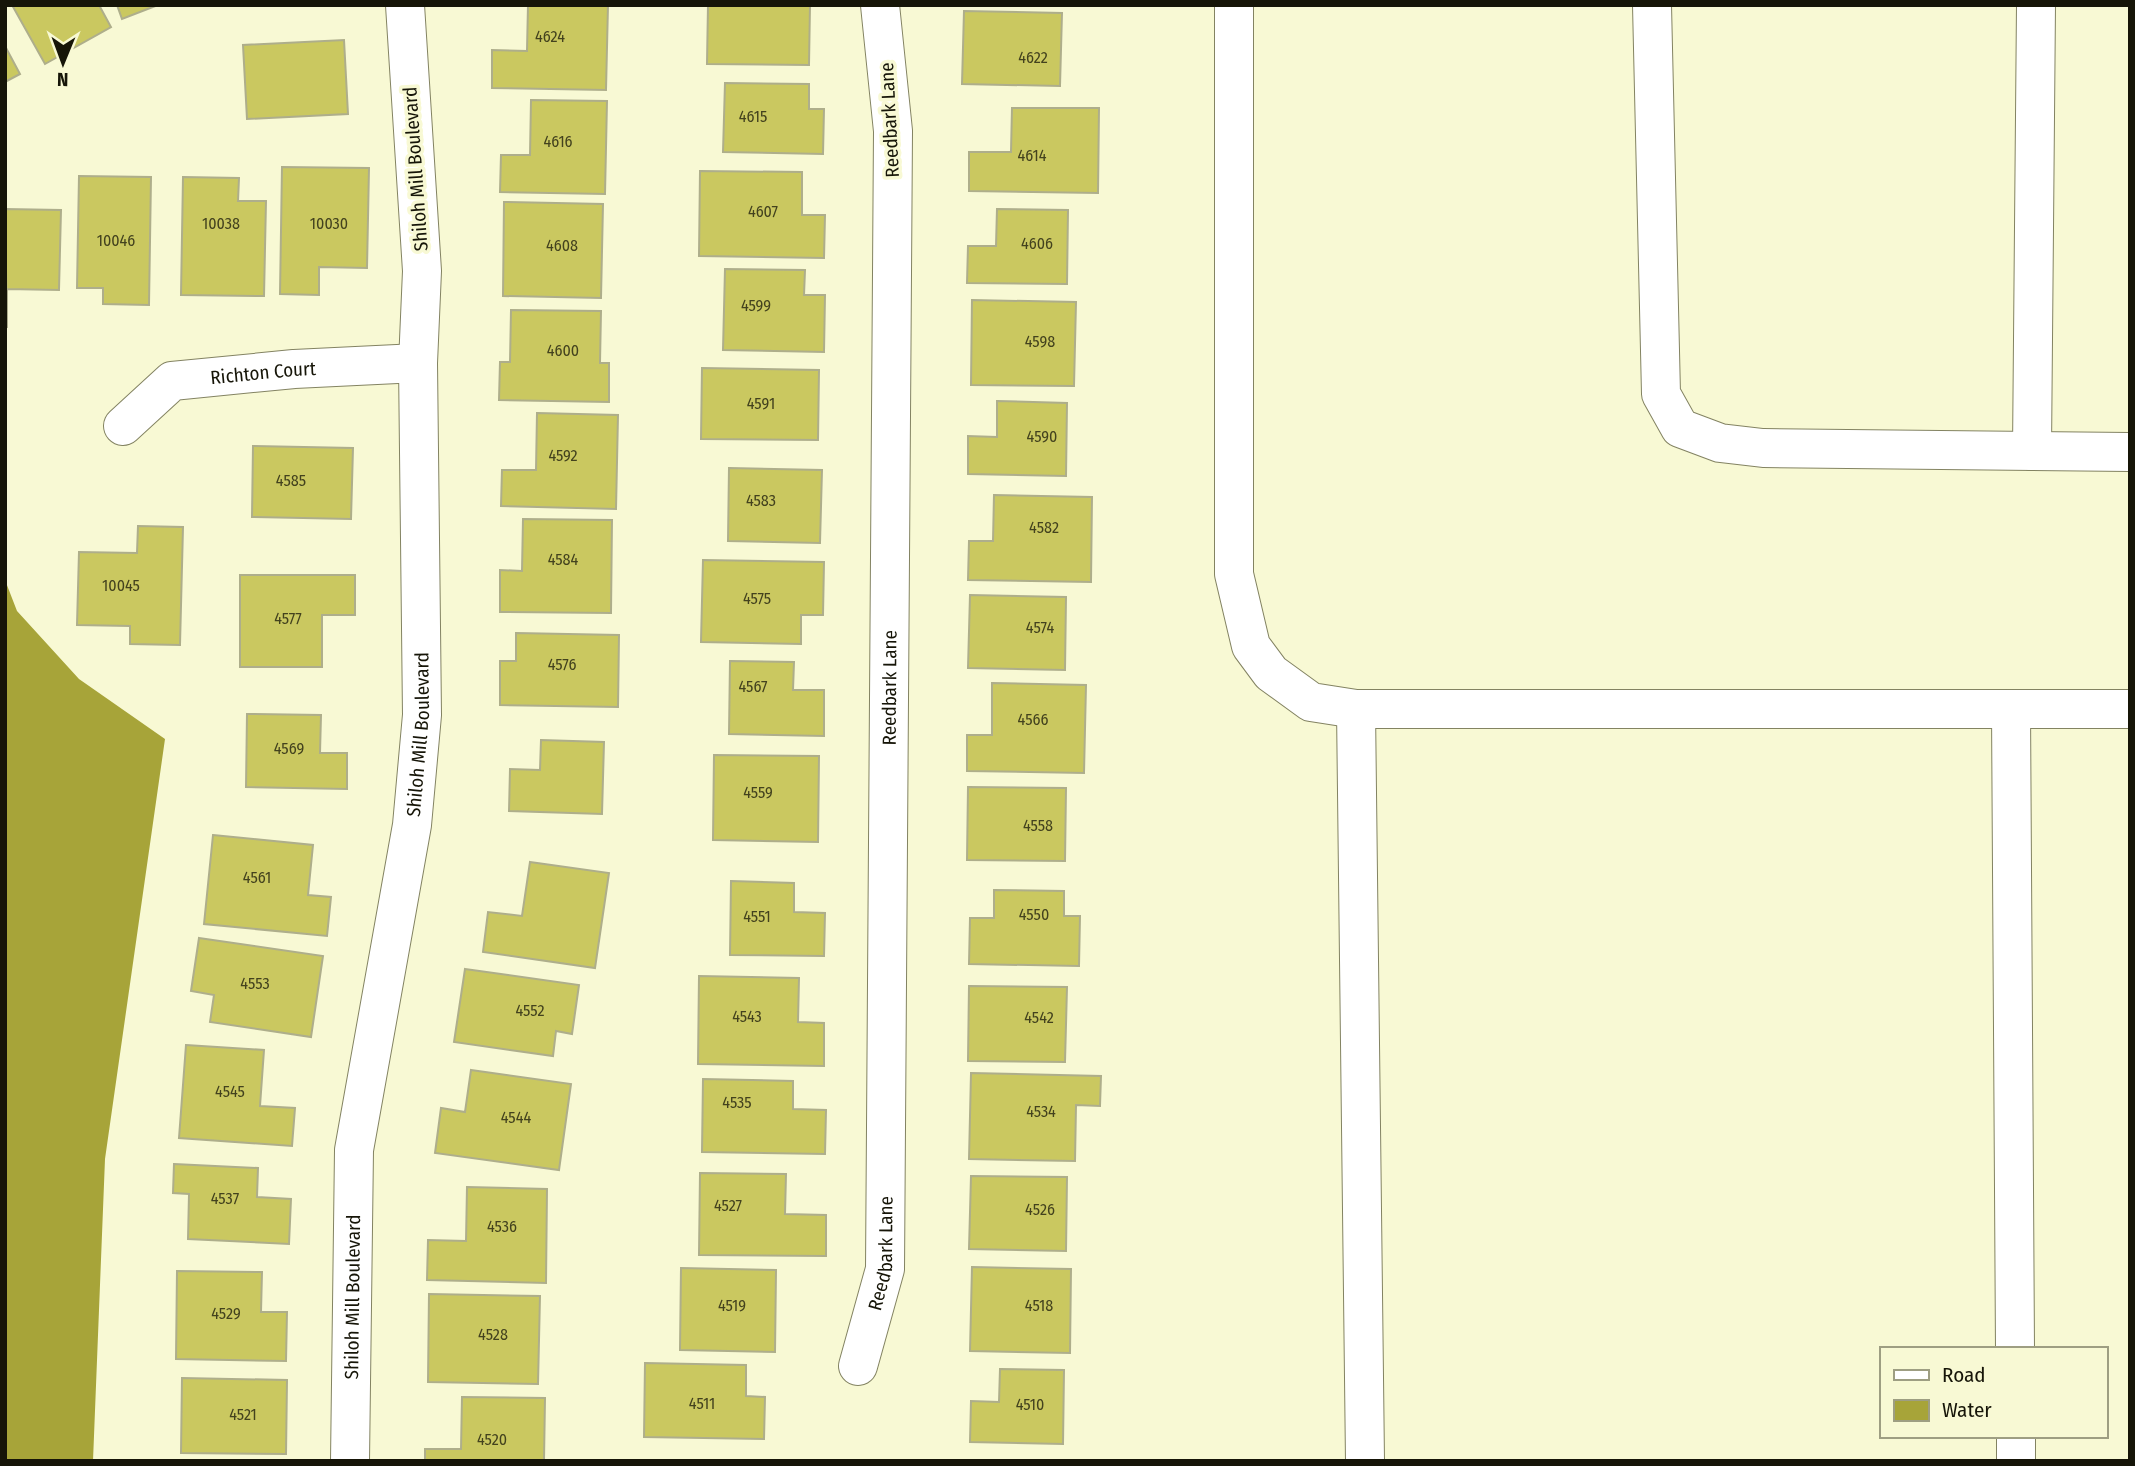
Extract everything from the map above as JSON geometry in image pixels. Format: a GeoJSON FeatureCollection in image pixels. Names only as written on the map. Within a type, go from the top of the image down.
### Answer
{"type":"FeatureCollection","features":[{"type":"Feature","properties":{"kind":"street","name":"Shiloh Mill Boulevard"},"geometry":{"type":"LineString","coordinates":[[350,1461],[354,1150],[412,825],[422,715],[418,363],[422,271],[405,5]]}},
{"type":"Feature","properties":{"kind":"street","name":"Reedbark Lane"},"geometry":{"type":"LineString","coordinates":[[858,1366],[885,1269],[893,131],[880,5]]}},
{"type":"Feature","properties":{"kind":"street"},"geometry":{"type":"LineString","coordinates":[[1234,5],[1234,574],[1251,646],[1271,673],[1311,702],[1356,709],[2130,709]]}},
{"type":"Feature","properties":{"kind":"street"},"geometry":{"type":"LineString","coordinates":[[1652,5],[1659,367],[1661,394],[1680,428],[1720,443],[1763,448],[2130,452]]}},
{"type":"Feature","properties":{"kind":"street"},"geometry":{"type":"LineString","coordinates":[[2032,451],[2036,5]]}},
{"type":"Feature","properties":{"kind":"street","name":"Richton Court"},"geometry":{"type":"LineString","coordinates":[[123,426],[172,381],[294,369],[418,363]]}},
{"type":"Feature","properties":{"kind":"street"},"geometry":{"type":"LineString","coordinates":[[1356,709],[1365,1461]]}},
{"type":"Feature","properties":{"kind":"street"},"geometry":{"type":"LineString","coordinates":[[2011,709],[2015,1347]]}},
{"type":"Feature","properties":{"kind":"street"},"geometry":{"type":"LineString","coordinates":[[2016,1438],[2016,1461]]}},
{"type":"Feature","properties":{"kind":"water"},"geometry":{"type":"Polygon","coordinates":[[[5,580],[17,611],[79,679],[165,739],[105,1159],[93,1461],[5,1461],[5,580]]]}},
{"type":"Feature","properties":{"kind":"building"},"geometry":{"type":"Polygon","coordinates":[[[12,5],[99,5],[111,27],[45,64],[12,5]]]}},
{"type":"Feature","properties":{"kind":"building"},"geometry":{"type":"Polygon","coordinates":[[[117,5],[158,5],[122,19],[117,5]]]}},
{"type":"Feature","properties":{"kind":"building"},"geometry":{"type":"Polygon","coordinates":[[[528,5],[608,5],[606,90],[492,88],[492,50],[527,51],[528,5]]]}},
{"type":"Feature","properties":{"kind":"building"},"geometry":{"type":"Polygon","coordinates":[[[708,5],[810,5],[809,65],[707,64],[708,5]]]}},
{"type":"Feature","properties":{"kind":"building"},"geometry":{"type":"Polygon","coordinates":[[[964,11],[1062,13],[1060,86],[962,84],[964,11]]]}},
{"type":"Feature","properties":{"kind":"building"},"geometry":{"type":"Polygon","coordinates":[[[344,40],[348,114],[247,119],[243,45],[344,40]]]}},
{"type":"Feature","properties":{"kind":"building"},"geometry":{"type":"Polygon","coordinates":[[[5,46],[20,74],[5,82],[5,46]]]}},
{"type":"Feature","properties":{"kind":"building"},"geometry":{"type":"Polygon","coordinates":[[[725,83],[809,84],[809,109],[824,109],[823,154],[723,152],[725,83]]]}},
{"type":"Feature","properties":{"kind":"building"},"geometry":{"type":"Polygon","coordinates":[[[531,100],[607,101],[605,194],[500,192],[501,155],[530,155],[531,100]]]}},
{"type":"Feature","properties":{"kind":"building"},"geometry":{"type":"Polygon","coordinates":[[[1012,108],[1099,108],[1098,193],[969,191],[969,152],[1011,152],[1012,108]]]}},
{"type":"Feature","properties":{"kind":"building"},"geometry":{"type":"Polygon","coordinates":[[[282,167],[369,168],[367,268],[319,267],[319,295],[280,294],[282,167]]]}},
{"type":"Feature","properties":{"kind":"building"},"geometry":{"type":"Polygon","coordinates":[[[700,171],[802,172],[802,215],[825,215],[824,258],[699,256],[700,171]]]}},
{"type":"Feature","properties":{"kind":"building"},"geometry":{"type":"Polygon","coordinates":[[[79,176],[151,177],[149,305],[103,304],[103,288],[77,288],[79,176]]]}},
{"type":"Feature","properties":{"kind":"building"},"geometry":{"type":"Polygon","coordinates":[[[183,177],[239,178],[238,201],[266,201],[264,296],[181,295],[183,177]]]}},
{"type":"Feature","properties":{"kind":"building"},"geometry":{"type":"Polygon","coordinates":[[[504,202],[603,204],[601,298],[503,296],[504,202]]]}},
{"type":"Feature","properties":{"kind":"building"},"geometry":{"type":"Polygon","coordinates":[[[5,209],[61,210],[59,290],[7,289],[7,328],[5,209]]]}},
{"type":"Feature","properties":{"kind":"building"},"geometry":{"type":"Polygon","coordinates":[[[997,209],[1068,210],[1067,284],[967,283],[968,246],[996,246],[997,209]]]}},
{"type":"Feature","properties":{"kind":"building"},"geometry":{"type":"Polygon","coordinates":[[[725,269],[805,270],[804,295],[825,295],[824,352],[723,350],[725,269]]]}},
{"type":"Feature","properties":{"kind":"building"},"geometry":{"type":"Polygon","coordinates":[[[972,300],[1076,302],[1074,386],[971,385],[972,300]]]}},
{"type":"Feature","properties":{"kind":"building"},"geometry":{"type":"Polygon","coordinates":[[[511,310],[601,311],[600,363],[609,363],[609,402],[499,400],[500,362],[510,362],[511,310]]]}},
{"type":"Feature","properties":{"kind":"building"},"geometry":{"type":"Polygon","coordinates":[[[702,368],[819,370],[818,440],[701,439],[702,368]]]}},
{"type":"Feature","properties":{"kind":"building"},"geometry":{"type":"Polygon","coordinates":[[[997,401],[1067,403],[1066,476],[968,474],[968,436],[997,437],[997,401]]]}},
{"type":"Feature","properties":{"kind":"building"},"geometry":{"type":"Polygon","coordinates":[[[537,413],[618,415],[616,509],[501,506],[502,470],[536,470],[537,413]]]}},
{"type":"Feature","properties":{"kind":"building"},"geometry":{"type":"Polygon","coordinates":[[[253,446],[353,448],[351,519],[252,517],[253,446]]]}},
{"type":"Feature","properties":{"kind":"building"},"geometry":{"type":"Polygon","coordinates":[[[729,468],[822,470],[820,543],[728,541],[729,468]]]}},
{"type":"Feature","properties":{"kind":"building"},"geometry":{"type":"Polygon","coordinates":[[[994,495],[1092,497],[1091,582],[968,580],[969,541],[993,541],[994,495]]]}},
{"type":"Feature","properties":{"kind":"building"},"geometry":{"type":"Polygon","coordinates":[[[523,519],[612,520],[611,613],[500,612],[500,570],[522,571],[523,519]]]}},
{"type":"Feature","properties":{"kind":"building"},"geometry":{"type":"Polygon","coordinates":[[[138,526],[183,527],[180,645],[130,644],[130,626],[77,625],[79,552],[137,553],[138,526]]]}},
{"type":"Feature","properties":{"kind":"building"},"geometry":{"type":"Polygon","coordinates":[[[703,560],[824,562],[823,615],[801,615],[801,644],[701,642],[703,560]]]}},
{"type":"Feature","properties":{"kind":"building"},"geometry":{"type":"Polygon","coordinates":[[[240,575],[355,575],[355,615],[322,615],[322,667],[240,667],[240,575]]]}},
{"type":"Feature","properties":{"kind":"building"},"geometry":{"type":"Polygon","coordinates":[[[970,595],[1066,597],[1065,670],[968,668],[970,595]]]}},
{"type":"Feature","properties":{"kind":"building"},"geometry":{"type":"Polygon","coordinates":[[[516,633],[619,635],[618,707],[500,705],[500,661],[516,661],[516,633]]]}},
{"type":"Feature","properties":{"kind":"building"},"geometry":{"type":"Polygon","coordinates":[[[730,661],[794,662],[793,690],[824,690],[824,736],[729,734],[730,661]]]}},
{"type":"Feature","properties":{"kind":"building"},"geometry":{"type":"Polygon","coordinates":[[[992,683],[1086,685],[1084,773],[967,771],[967,735],[992,735],[992,683]]]}},
{"type":"Feature","properties":{"kind":"building"},"geometry":{"type":"Polygon","coordinates":[[[247,714],[321,715],[320,753],[347,753],[347,789],[246,787],[247,714]]]}},
{"type":"Feature","properties":{"kind":"building"},"geometry":{"type":"Polygon","coordinates":[[[541,740],[604,742],[602,814],[509,811],[510,769],[540,770],[541,740]]]}},
{"type":"Feature","properties":{"kind":"building"},"geometry":{"type":"Polygon","coordinates":[[[714,755],[819,756],[818,842],[713,840],[714,755]]]}},
{"type":"Feature","properties":{"kind":"building"},"geometry":{"type":"Polygon","coordinates":[[[968,787],[1066,788],[1065,861],[967,860],[968,787]]]}},
{"type":"Feature","properties":{"kind":"building"},"geometry":{"type":"Polygon","coordinates":[[[213,835],[313,845],[308,895],[331,897],[327,936],[204,924],[213,835]]]}},
{"type":"Feature","properties":{"kind":"building"},"geometry":{"type":"Polygon","coordinates":[[[530,862],[609,873],[595,968],[483,952],[488,912],[522,916],[530,862]]]}},
{"type":"Feature","properties":{"kind":"building"},"geometry":{"type":"Polygon","coordinates":[[[731,881],[794,883],[794,912],[825,913],[824,956],[730,955],[731,881]]]}},
{"type":"Feature","properties":{"kind":"building"},"geometry":{"type":"Polygon","coordinates":[[[994,890],[1064,891],[1064,916],[1080,916],[1079,966],[969,964],[970,918],[994,918],[994,890]]]}},
{"type":"Feature","properties":{"kind":"building"},"geometry":{"type":"Polygon","coordinates":[[[199,938],[323,956],[311,1037],[210,1022],[214,995],[191,991],[199,938]]]}},
{"type":"Feature","properties":{"kind":"building"},"geometry":{"type":"Polygon","coordinates":[[[465,969],[579,985],[572,1034],[556,1031],[553,1056],[454,1042],[465,969]]]}},
{"type":"Feature","properties":{"kind":"building"},"geometry":{"type":"Polygon","coordinates":[[[699,976],[799,978],[798,1022],[824,1023],[824,1066],[698,1064],[699,976]]]}},
{"type":"Feature","properties":{"kind":"building"},"geometry":{"type":"Polygon","coordinates":[[[969,986],[1067,987],[1065,1062],[968,1061],[969,986]]]}},
{"type":"Feature","properties":{"kind":"building"},"geometry":{"type":"Polygon","coordinates":[[[186,1045],[264,1050],[260,1106],[295,1108],[292,1146],[179,1138],[186,1045]]]}},
{"type":"Feature","properties":{"kind":"building"},"geometry":{"type":"Polygon","coordinates":[[[471,1070],[571,1084],[559,1170],[435,1153],[441,1108],[465,1112],[471,1070]]]}},
{"type":"Feature","properties":{"kind":"building"},"geometry":{"type":"Polygon","coordinates":[[[971,1073],[1101,1076],[1100,1106],[1076,1105],[1075,1161],[969,1159],[971,1073]]]}},
{"type":"Feature","properties":{"kind":"building"},"geometry":{"type":"Polygon","coordinates":[[[703,1079],[793,1081],[793,1109],[826,1110],[825,1154],[702,1152],[703,1079]]]}},
{"type":"Feature","properties":{"kind":"building"},"geometry":{"type":"Polygon","coordinates":[[[174,1164],[258,1168],[257,1197],[291,1199],[289,1244],[188,1239],[189,1194],[173,1193],[174,1164]]]}},
{"type":"Feature","properties":{"kind":"building"},"geometry":{"type":"Polygon","coordinates":[[[700,1173],[786,1174],[785,1214],[826,1215],[826,1256],[699,1255],[700,1173]]]}},
{"type":"Feature","properties":{"kind":"building"},"geometry":{"type":"Polygon","coordinates":[[[971,1176],[1067,1177],[1066,1251],[969,1249],[971,1176]]]}},
{"type":"Feature","properties":{"kind":"building"},"geometry":{"type":"Polygon","coordinates":[[[467,1187],[547,1189],[546,1283],[427,1280],[428,1240],[466,1241],[467,1187]]]}},
{"type":"Feature","properties":{"kind":"building"},"geometry":{"type":"Polygon","coordinates":[[[972,1267],[1071,1269],[1070,1353],[970,1351],[972,1267]]]}},
{"type":"Feature","properties":{"kind":"building"},"geometry":{"type":"Polygon","coordinates":[[[681,1268],[776,1270],[775,1352],[680,1350],[681,1268]]]}},
{"type":"Feature","properties":{"kind":"building"},"geometry":{"type":"Polygon","coordinates":[[[177,1271],[262,1272],[261,1312],[287,1312],[286,1361],[176,1359],[177,1271]]]}},
{"type":"Feature","properties":{"kind":"building"},"geometry":{"type":"Polygon","coordinates":[[[429,1294],[540,1296],[538,1384],[428,1382],[429,1294]]]}},
{"type":"Feature","properties":{"kind":"building"},"geometry":{"type":"Polygon","coordinates":[[[645,1363],[746,1365],[746,1396],[765,1397],[764,1439],[644,1437],[645,1363]]]}},
{"type":"Feature","properties":{"kind":"building"},"geometry":{"type":"Polygon","coordinates":[[[1000,1369],[1064,1370],[1063,1444],[970,1442],[971,1401],[999,1402],[1000,1369]]]}},
{"type":"Feature","properties":{"kind":"building"},"geometry":{"type":"Polygon","coordinates":[[[182,1378],[287,1380],[286,1454],[181,1453],[182,1378]]]}},
{"type":"Feature","properties":{"kind":"building"},"geometry":{"type":"Polygon","coordinates":[[[462,1397],[545,1398],[544,1461],[425,1461],[425,1449],[461,1449],[462,1397]]]}}]}
